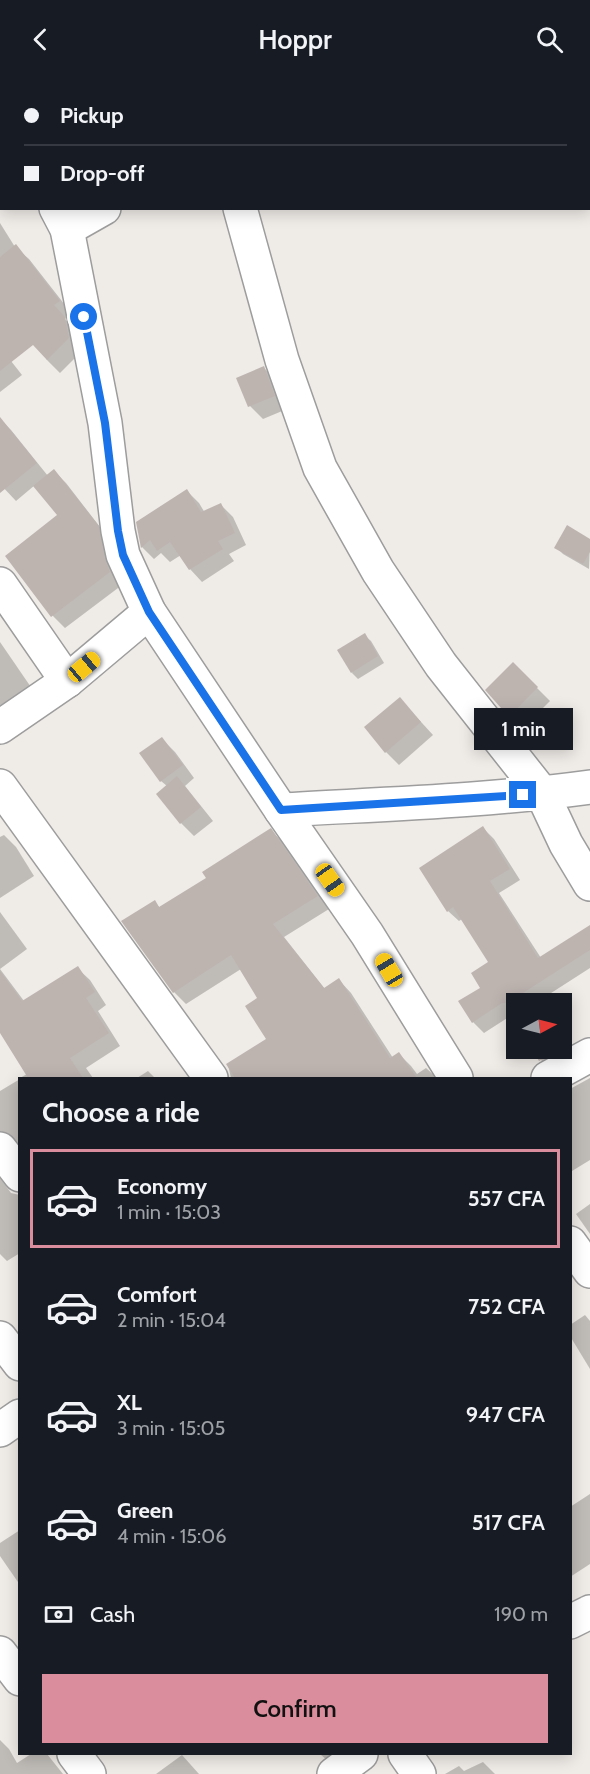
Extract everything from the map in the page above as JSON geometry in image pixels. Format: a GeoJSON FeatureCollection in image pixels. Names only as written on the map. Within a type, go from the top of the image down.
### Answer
{"type":"FeatureCollection","features":[{"type":"Feature","properties":{"kind":"street"},"geometry":{"type":"LineString","coordinates":[[96,210],[62,219],[105,423],[123,555],[149,612],[367,934],[455,1077]]}},
{"type":"Feature","properties":{"kind":"street"},"geometry":{"type":"LineString","coordinates":[[241,210],[282,360],[320,468],[378,571],[441,665],[542,794],[566,844],[590,884]]}},
{"type":"Feature","properties":{"kind":"street"},"geometry":{"type":"LineString","coordinates":[[0,584],[68,681]]}},
{"type":"Feature","properties":{"kind":"street"},"geometry":{"type":"LineString","coordinates":[[0,727],[68,681],[149,612]]}},
{"type":"Feature","properties":{"kind":"street"},"geometry":{"type":"LineString","coordinates":[[0,786],[210,1077]]}},
{"type":"Feature","properties":{"kind":"street"},"geometry":{"type":"LineString","coordinates":[[281,810],[542,794],[590,787]]}},
{"type":"Feature","properties":{"kind":"street"},"geometry":{"type":"LineString","coordinates":[[550,1077],[590,1054]]}},
{"type":"Feature","properties":{"kind":"street"},"geometry":{"type":"LineString","coordinates":[[0,1149],[18,1172]]}},
{"type":"Feature","properties":{"kind":"street"},"geometry":{"type":"LineString","coordinates":[[572,1246],[590,1271]]}},
{"type":"Feature","properties":{"kind":"street"},"geometry":{"type":"LineString","coordinates":[[0,1338],[18,1361]]}},
{"type":"Feature","properties":{"kind":"street"},"geometry":{"type":"LineString","coordinates":[[0,1430],[18,1417]]}},
{"type":"Feature","properties":{"kind":"street"},"geometry":{"type":"LineString","coordinates":[[572,1621],[590,1612]]}},
{"type":"Feature","properties":{"kind":"street"},"geometry":{"type":"LineString","coordinates":[[75,1755],[89,1774]]}},
{"type":"Feature","properties":{"kind":"street"},"geometry":{"type":"LineString","coordinates":[[334,1774],[360,1755]]}},
{"type":"Feature","properties":{"kind":"street"},"geometry":{"type":"LineString","coordinates":[[406,1755],[419,1774]]}},
{"type":"Feature","properties":{"kind":"building"},"geometry":{"type":"Polygon","coordinates":[[[16,244],[60,301],[54,305],[65,317],[69,338],[47,360],[33,345],[0,371],[0,257],[16,244]]]}},
{"type":"Feature","properties":{"kind":"building"},"geometry":{"type":"Polygon","coordinates":[[[264,366],[275,396],[248,407],[236,378],[264,366]]]}},
{"type":"Feature","properties":{"kind":"building"},"geometry":{"type":"Polygon","coordinates":[[[0,417],[37,463],[0,493],[0,417]]]}},
{"type":"Feature","properties":{"kind":"building"},"geometry":{"type":"Polygon","coordinates":[[[54,469],[99,526],[105,559],[110,572],[51,617],[5,556],[57,515],[33,486],[54,469]]]}},
{"type":"Feature","properties":{"kind":"building"},"geometry":{"type":"Polygon","coordinates":[[[187,489],[201,512],[221,503],[235,533],[218,541],[223,549],[189,570],[170,542],[157,551],[150,540],[141,548],[136,522],[187,489]]]}},
{"type":"Feature","properties":{"kind":"building"},"geometry":{"type":"Polygon","coordinates":[[[567,525],[590,539],[590,552],[583,564],[554,548],[567,525]]]}},
{"type":"Feature","properties":{"kind":"building"},"geometry":{"type":"Polygon","coordinates":[[[365,633],[378,656],[351,673],[337,650],[365,633]]]}},
{"type":"Feature","properties":{"kind":"building"},"geometry":{"type":"Polygon","coordinates":[[[513,662],[538,687],[509,717],[485,690],[513,662]]]}},
{"type":"Feature","properties":{"kind":"building"},"geometry":{"type":"Polygon","coordinates":[[[400,697],[421,722],[385,753],[364,727],[400,697]]]}},
{"type":"Feature","properties":{"kind":"building"},"geometry":{"type":"Polygon","coordinates":[[[162,737],[183,765],[160,782],[139,753],[162,737]]]}},
{"type":"Feature","properties":{"kind":"building"},"geometry":{"type":"Polygon","coordinates":[[[177,776],[201,807],[180,824],[156,794],[177,776]]]}},
{"type":"Feature","properties":{"kind":"building"},"geometry":{"type":"Polygon","coordinates":[[[483,826],[510,869],[490,881],[538,958],[590,925],[590,950],[523,993],[506,993],[506,1003],[502,1003],[472,1023],[458,1001],[480,988],[471,973],[488,962],[453,907],[447,912],[419,868],[483,826]]]}},
{"type":"Feature","properties":{"kind":"building"},"geometry":{"type":"Polygon","coordinates":[[[271,828],[318,896],[273,924],[324,988],[339,978],[390,1058],[399,1052],[416,1077],[234,1077],[226,1064],[266,1039],[245,1006],[257,998],[231,955],[173,993],[121,921],[155,900],[159,907],[206,878],[202,872],[271,828]]]}},
{"type":"Feature","properties":{"kind":"building"},"geometry":{"type":"Polygon","coordinates":[[[78,966],[95,992],[86,998],[109,1033],[70,1058],[82,1077],[27,1077],[0,1033],[0,971],[22,1001],[78,966]]]}},
{"type":"Feature","properties":{"kind":"route"},"geometry":{"type":"LineString","coordinates":[[84,317],[105,423],[123,555],[149,612],[281,810],[523,795]]}}]}
